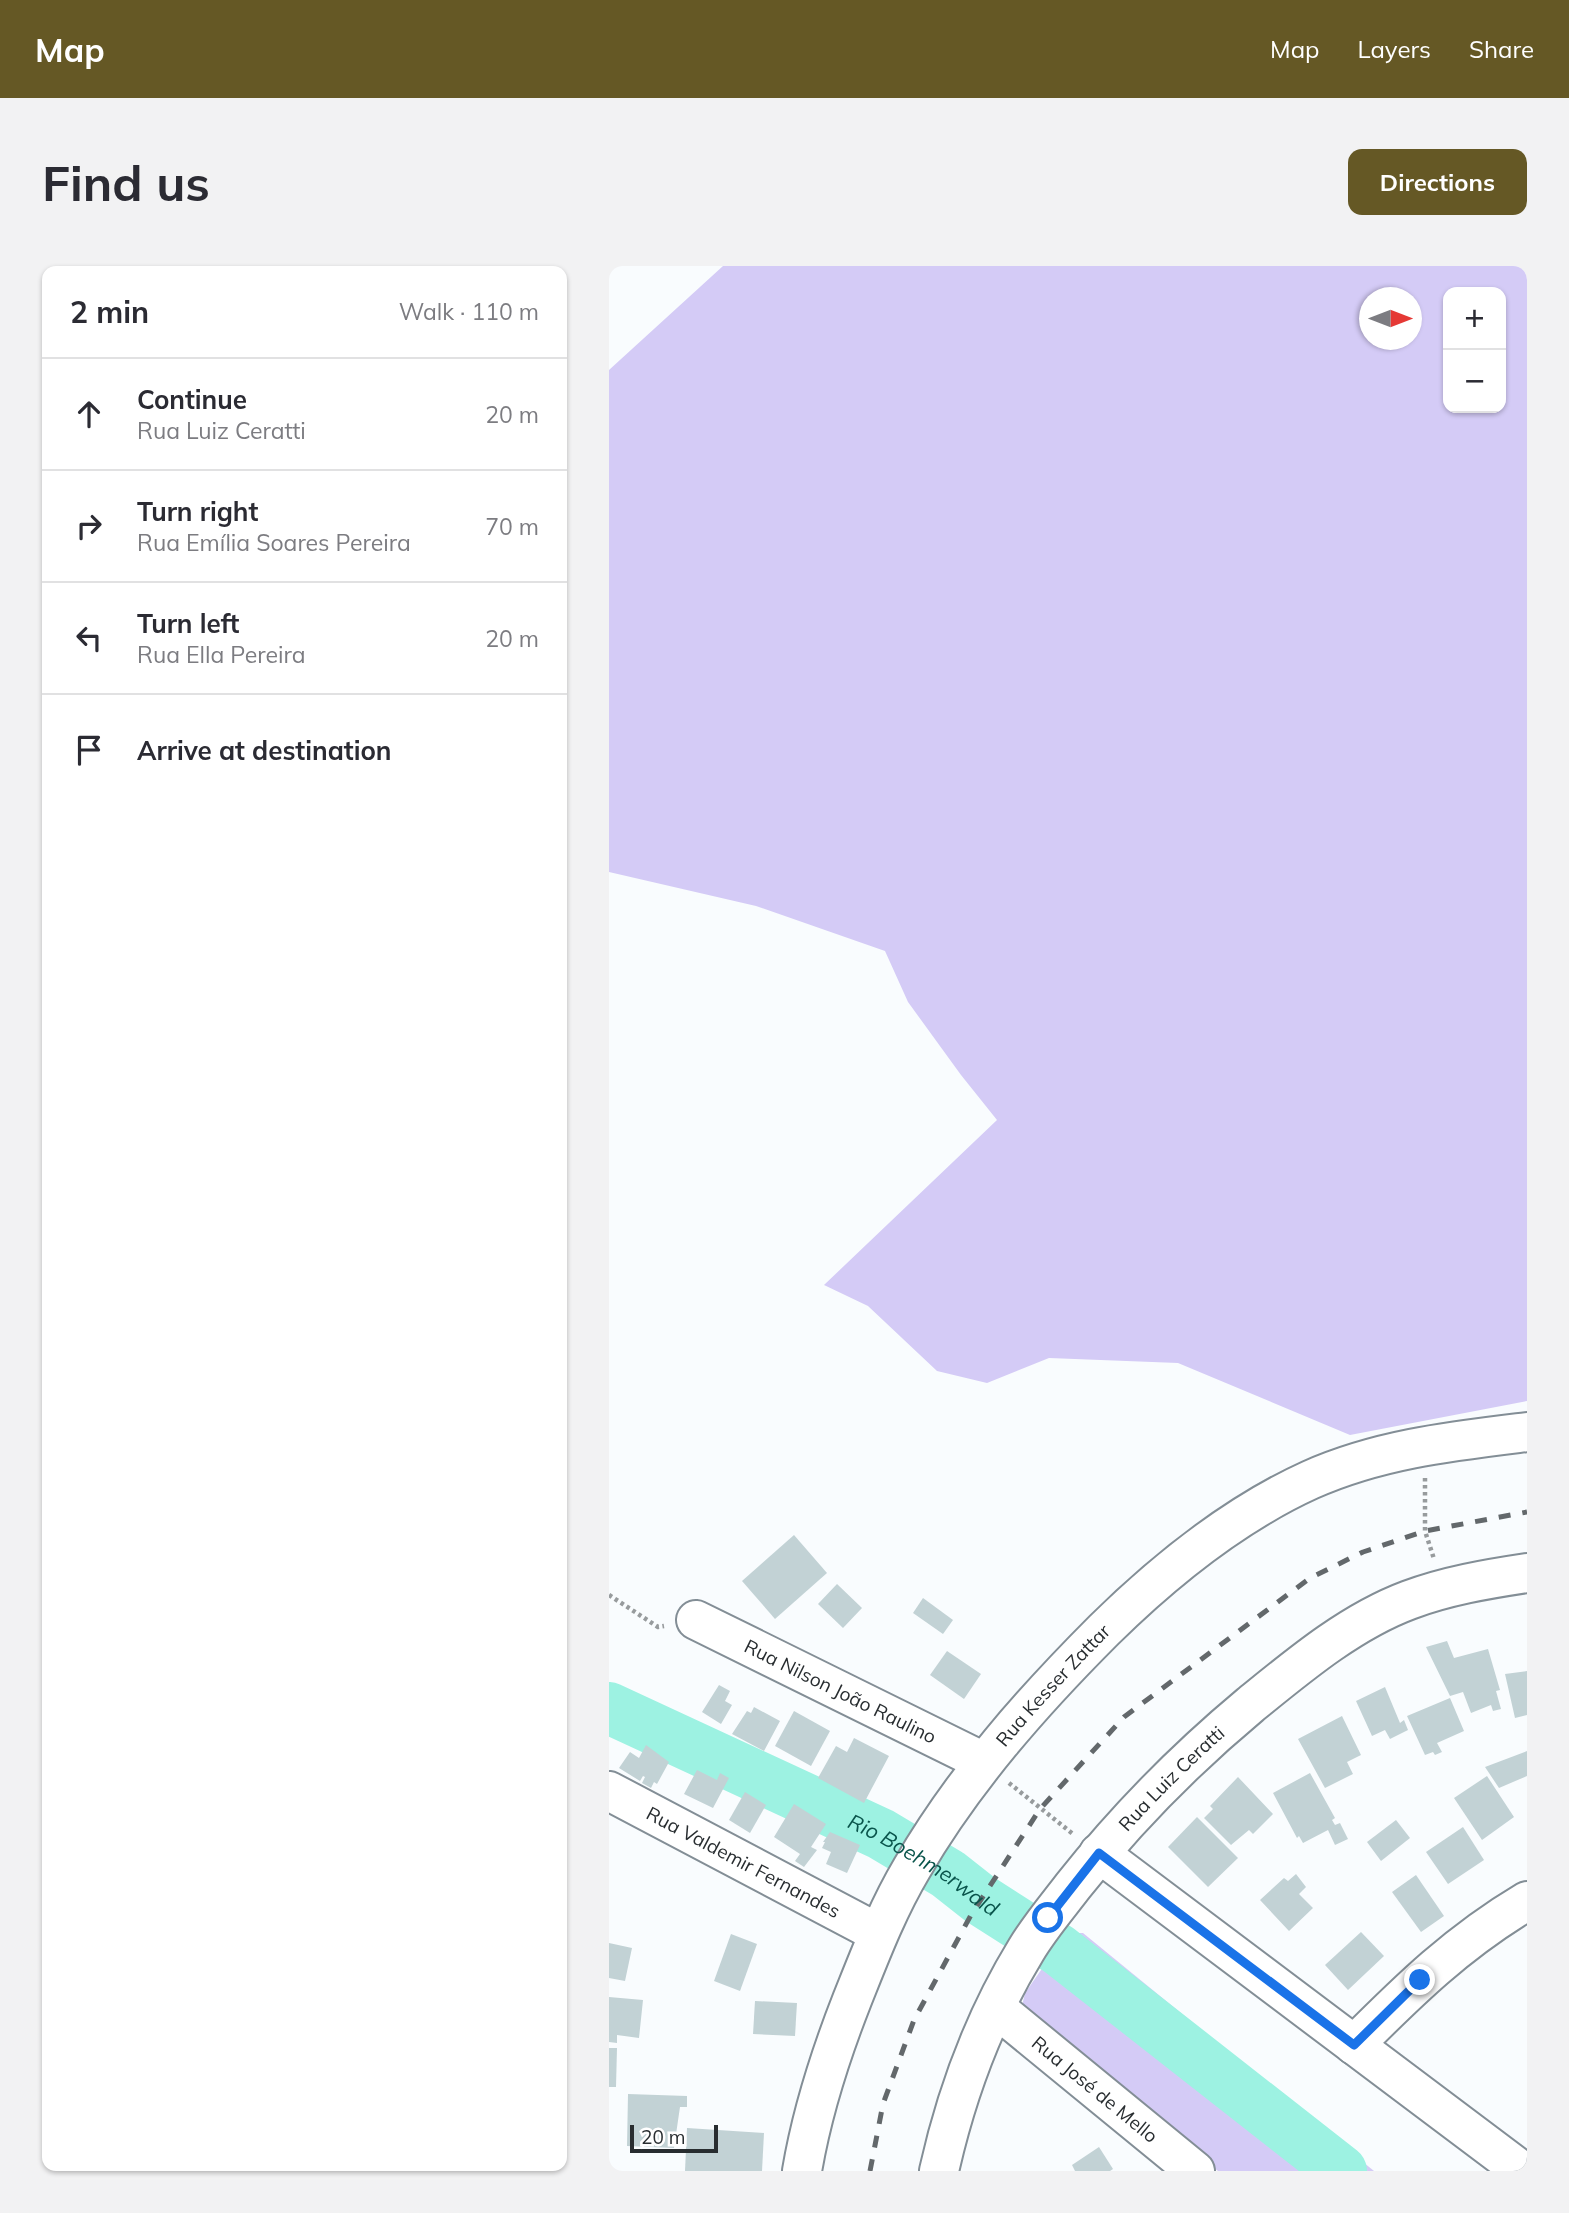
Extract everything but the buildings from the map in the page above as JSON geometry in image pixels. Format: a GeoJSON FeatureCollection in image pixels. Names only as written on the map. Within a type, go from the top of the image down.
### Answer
{"type":"FeatureCollection","features":[{"type":"Feature","properties":{"kind":"street","name":"Rua Kesser Zattar"},"geometry":{"type":"LineString","coordinates":[[802,2171],[818,2097],[838,2037],[879,1933],[912,1868],[984,1762],[1063,1671],[1162,1577],[1227,1528],[1276,1496],[1311,1479],[1383,1454],[1527,1432]]}},
{"type":"Feature","properties":{"kind":"street","name":"Rua Luiz Ceratti"},"geometry":{"type":"LineString","coordinates":[[939,2171],[960,2095],[996,2008],[1037,1933],[1138,1807],[1174,1772],[1275,1685],[1370,1618],[1407,1601],[1443,1590],[1527,1573]]}},
{"type":"Feature","properties":{"kind":"street","name":"Rua Nilson João Raulino"},"geometry":{"type":"LineString","coordinates":[[696,1620],[984,1762]]}},
{"type":"Feature","properties":{"kind":"street","name":"Rua Valdemir Fernandes"},"geometry":{"type":"LineString","coordinates":[[609,1791],[879,1933]]}},
{"type":"Feature","properties":{"kind":"street"},"geometry":{"type":"LineString","coordinates":[[1099,1853],[1522,2171]]}},
{"type":"Feature","properties":{"kind":"street"},"geometry":{"type":"LineString","coordinates":[[1354,2045],[1462,1943],[1527,1901]]}},
{"type":"Feature","properties":{"kind":"street","name":"Rua José de Mello"},"geometry":{"type":"LineString","coordinates":[[996,2008],[1195,2171]]}},
{"type":"Feature","properties":{"kind":"path"},"geometry":{"type":"LineString","coordinates":[[1425,1446],[1425,1531],[1443,1590]]}},
{"type":"Feature","properties":{"kind":"path"},"geometry":{"type":"LineString","coordinates":[[609,1595],[658,1627],[696,1620]]}},
{"type":"Feature","properties":{"kind":"path"},"geometry":{"type":"LineString","coordinates":[[984,1762],[1040,1809],[1099,1853]]}},
{"type":"Feature","properties":{"kind":"shaded area"},"geometry":{"type":"Polygon","coordinates":[[[723,266],[1527,266],[1527,1401],[1350,1435],[1178,1363],[1049,1358],[987,1383],[937,1371],[868,1306],[824,1285],[997,1120],[908,1002],[885,951],[756,906],[609,872],[609,370],[723,266]]]}},
{"type":"Feature","properties":{"kind":"shaded area"},"geometry":{"type":"Polygon","coordinates":[[[1067,1933],[1083,1933],[1374,2171],[1218,2171],[1027,2024],[1022,2006],[1025,1993],[1067,1933]]]}},
{"type":"Feature","properties":{"kind":"waterway","name":"Rio Boehmerwald"},"geometry":{"type":"LineString","coordinates":[[609,1708],[881,1834],[948,1874],[981,1900],[1059,1950],[1341,2171]]}},
{"type":"Feature","properties":{"kind":"railway"},"geometry":{"type":"LineString","coordinates":[[870,2171],[883,2104],[914,2020],[971,1915],[1040,1809],[1124,1717],[1310,1578],[1363,1552],[1425,1531],[1527,1512]]}},
{"type":"Feature","properties":{"kind":"route"},"geometry":{"type":"LineString","coordinates":[[1048,1918],[1099,1853],[1354,2045],[1420,1980]]}}]}
